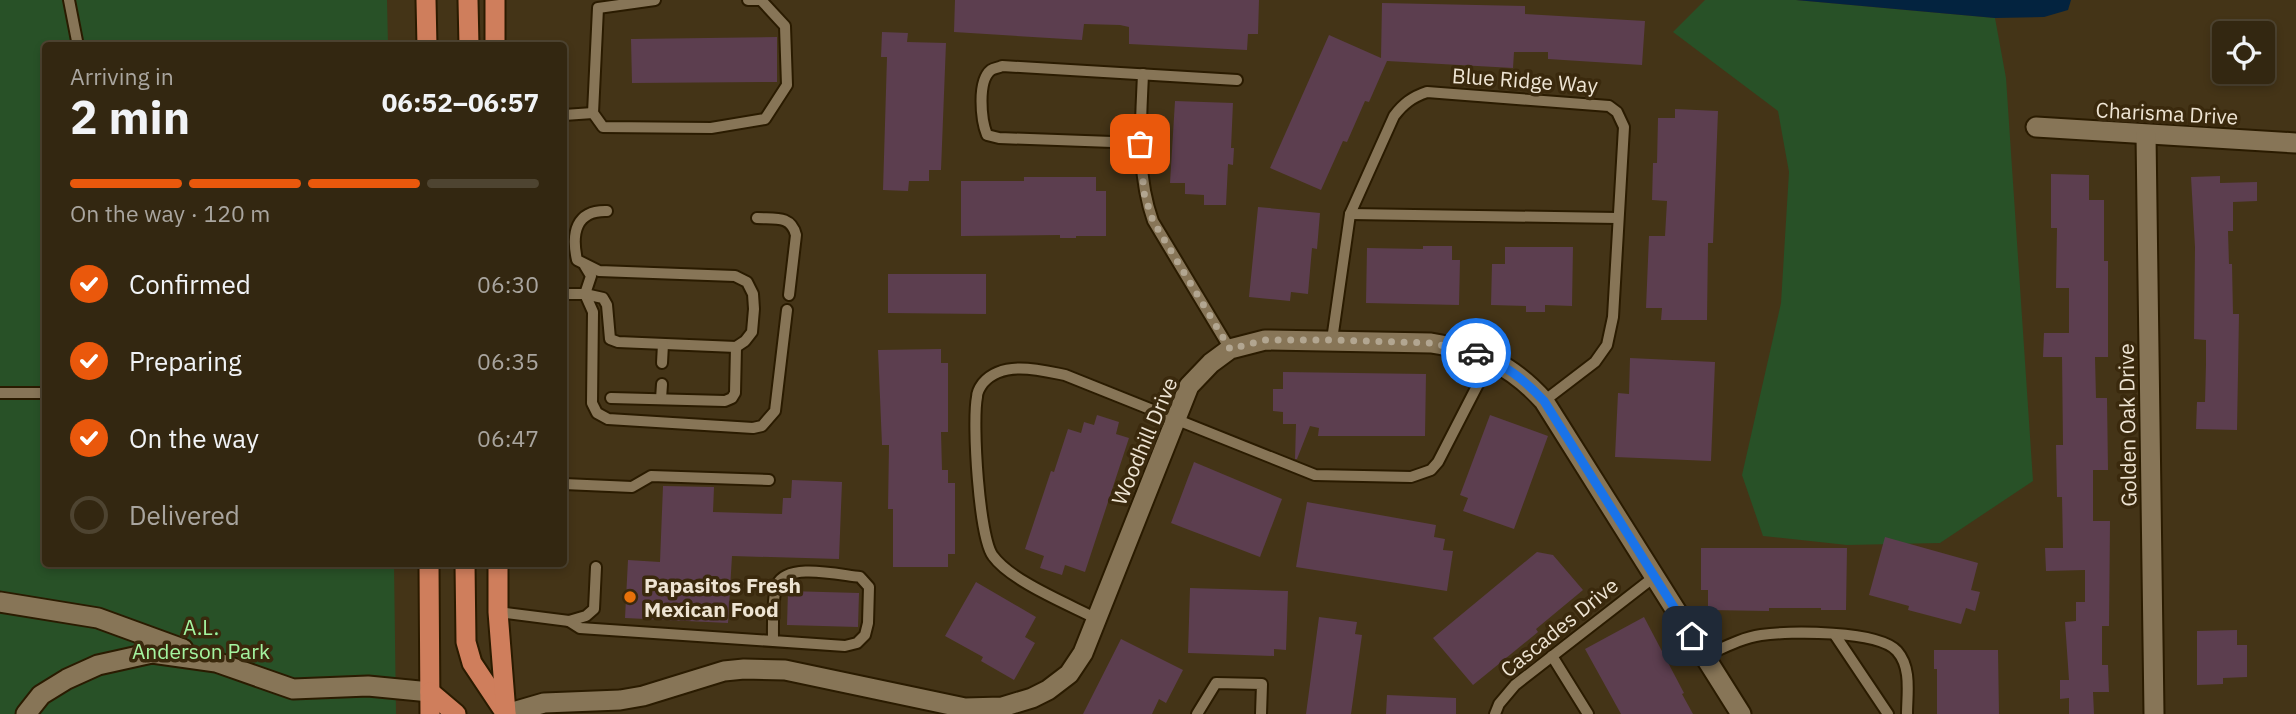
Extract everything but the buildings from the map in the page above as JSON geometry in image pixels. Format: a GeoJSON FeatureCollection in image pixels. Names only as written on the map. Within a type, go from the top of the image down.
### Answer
{"type":"FeatureCollection","features":[{"type":"Feature","properties":{"kind":"highway"},"geometry":{"type":"LineString","coordinates":[[426,0],[427,42]]}},
{"type":"Feature","properties":{"kind":"highway"},"geometry":{"type":"LineString","coordinates":[[468,0],[469,42]]}},
{"type":"Feature","properties":{"kind":"highway"},"geometry":{"type":"LineString","coordinates":[[495,0],[495,42]]}},
{"type":"Feature","properties":{"kind":"highway"},"geometry":{"type":"LineString","coordinates":[[429,567],[430,714]]}},
{"type":"Feature","properties":{"kind":"highway"},"geometry":{"type":"LineString","coordinates":[[465,567],[466,642],[472,663],[506,714]]}},
{"type":"Feature","properties":{"kind":"highway"},"geometry":{"type":"LineString","coordinates":[[498,567],[498,612],[506,714]]}},
{"type":"Feature","properties":{"kind":"highway"},"geometry":{"type":"LineString","coordinates":[[430,692],[456,714]]}},
{"type":"Feature","properties":{"kind":"street","name":"Charisma Drive"},"geometry":{"type":"LineString","coordinates":[[2036,127],[2296,143]]}},
{"type":"Feature","properties":{"kind":"street","name":"Golden Oak Drive"},"geometry":{"type":"LineString","coordinates":[[2146,135],[2154,714]]}},
{"type":"Feature","properties":{"kind":"street","name":"Woodhill Drive"},"geometry":{"type":"LineString","coordinates":[[506,714],[544,703],[620,700],[643,696],[724,671],[744,669],[785,670],[966,711],[1002,707],[1032,698],[1069,674],[1083,653],[1189,386],[1230,349],[1265,340],[1431,343],[1451,346],[1491,359],[1521,377],[1544,401],[1741,714]]}},
{"type":"Feature","properties":{"kind":"street"},"geometry":{"type":"LineString","coordinates":[[0,601],[98,618],[293,690],[368,686],[430,692]]}},
{"type":"Feature","properties":{"kind":"street"},"geometry":{"type":"LineString","coordinates":[[26,714],[41,695],[67,678],[98,665],[152,653],[216,662]]}},
{"type":"Feature","properties":{"kind":"lane"},"geometry":{"type":"LineString","coordinates":[[69,0],[77,42]]}},
{"type":"Feature","properties":{"kind":"lane"},"geometry":{"type":"LineString","coordinates":[[655,0],[598,8],[593,113],[603,127],[710,128],[765,119],[787,85],[785,26],[761,1],[748,0]]}},
{"type":"Feature","properties":{"kind":"lane"},"geometry":{"type":"LineString","coordinates":[[1140,144],[999,138],[987,135],[982,121],[983,83],[990,71],[1002,66],[1237,80]]}},
{"type":"Feature","properties":{"kind":"lane"},"geometry":{"type":"LineString","coordinates":[[1143,74],[1140,144],[1144,193],[1153,221],[1230,349]]}},
{"type":"Feature","properties":{"kind":"lane","name":"Blue Ridge Way"},"geometry":{"type":"LineString","coordinates":[[1332,340],[1350,214],[1401,106],[1427,92],[1609,106],[1616,112],[1624,127],[1613,317],[1608,345],[1595,362],[1544,401]]}},
{"type":"Feature","properties":{"kind":"lane"},"geometry":{"type":"LineString","coordinates":[[567,115],[593,113]]}},
{"type":"Feature","properties":{"kind":"lane"},"geometry":{"type":"LineString","coordinates":[[567,294],[603,298],[607,305],[610,338],[618,342],[736,347],[752,332],[753,294],[747,282],[735,276],[599,271],[577,260],[575,251],[579,225],[587,213],[607,211]]}},
{"type":"Feature","properties":{"kind":"lane"},"geometry":{"type":"LineString","coordinates":[[1350,214],[1617,218]]}},
{"type":"Feature","properties":{"kind":"lane"},"geometry":{"type":"LineString","coordinates":[[757,218],[787,220],[794,225],[796,234],[789,295]]}},
{"type":"Feature","properties":{"kind":"lane"},"geometry":{"type":"LineString","coordinates":[[585,266],[590,276],[585,294],[593,312],[592,403],[597,413],[608,419],[753,428],[762,426],[775,411],[787,310]]}},
{"type":"Feature","properties":{"kind":"lane"},"geometry":{"type":"LineString","coordinates":[[662,363],[663,344]]}},
{"type":"Feature","properties":{"kind":"lane"},"geometry":{"type":"LineString","coordinates":[[611,398],[725,401],[735,393],[736,347]]}},
{"type":"Feature","properties":{"kind":"lane"},"geometry":{"type":"LineString","coordinates":[[1097,620],[1004,568],[986,545],[982,526],[975,421],[977,395],[983,383],[993,375],[1010,370],[1034,369],[1065,375],[1315,475],[1411,477],[1431,470],[1438,462],[1491,359]]}},
{"type":"Feature","properties":{"kind":"lane"},"geometry":{"type":"LineString","coordinates":[[661,399],[662,384]]}},
{"type":"Feature","properties":{"kind":"lane"},"geometry":{"type":"LineString","coordinates":[[0,393],[42,393]]}},
{"type":"Feature","properties":{"kind":"lane"},"geometry":{"type":"LineString","coordinates":[[567,484],[632,487],[651,476],[769,480]]}},
{"type":"Feature","properties":{"kind":"lane"},"geometry":{"type":"LineString","coordinates":[[498,612],[569,621],[586,617],[594,609],[596,567]]}},
{"type":"Feature","properties":{"kind":"lane"},"geometry":{"type":"LineString","coordinates":[[569,621],[580,628],[845,646],[857,643],[865,635],[869,587],[860,577],[795,571],[782,577],[776,587],[773,641]]}},
{"type":"Feature","properties":{"kind":"lane","name":"Cascades Drive"},"geometry":{"type":"LineString","coordinates":[[1495,714],[1507,694],[1654,577]]}},
{"type":"Feature","properties":{"kind":"lane"},"geometry":{"type":"LineString","coordinates":[[1705,656],[1734,642],[1760,635],[1872,638],[1887,643],[1898,652],[1905,664],[1908,678],[1907,714]]}},
{"type":"Feature","properties":{"kind":"lane"},"geometry":{"type":"LineString","coordinates":[[1835,635],[1888,714]]}},
{"type":"Feature","properties":{"kind":"lane"},"geometry":{"type":"LineString","coordinates":[[1552,656],[1588,714]]}},
{"type":"Feature","properties":{"kind":"lane"},"geometry":{"type":"LineString","coordinates":[[1197,714],[1216,682],[1262,684],[1261,714]]}},
{"type":"Feature","properties":{"kind":"green space","name":"A.L. Anderson Park"},"geometry":{"type":"Polygon","coordinates":[[[0,0],[387,0],[388,42],[42,42],[42,567],[394,567],[396,714],[0,714],[0,0]]]}},
{"type":"Feature","properties":{"kind":"green space"},"geometry":{"type":"Polygon","coordinates":[[[1705,0],[1796,0],[1995,18],[2006,78],[2033,481],[1940,543],[1847,545],[1763,536],[1742,475],[1781,303],[1789,172],[1778,111],[1673,32],[1705,0]]]}},
{"type":"Feature","properties":{"kind":"water"},"geometry":{"type":"Polygon","coordinates":[[[1796,0],[2071,0],[2068,10],[2044,17],[1995,18],[1796,0]]]}},
{"type":"Feature","properties":{"kind":"way so far"},"geometry":{"type":"LineString","coordinates":[[1140,144],[1144,193],[1153,221],[1230,349],[1265,340],[1332,340],[1431,343],[1476,353]]}},
{"type":"Feature","properties":{"kind":"place","name":"Papasitos Fresh Mexican Food"},"geometry":{"type":"Point","coordinates":[630,597]}},
{"type":"Feature","properties":{"kind":"route"},"geometry":{"type":"LineString","coordinates":[[1476,353],[1521,377],[1544,401],[1692,636]]}}]}
